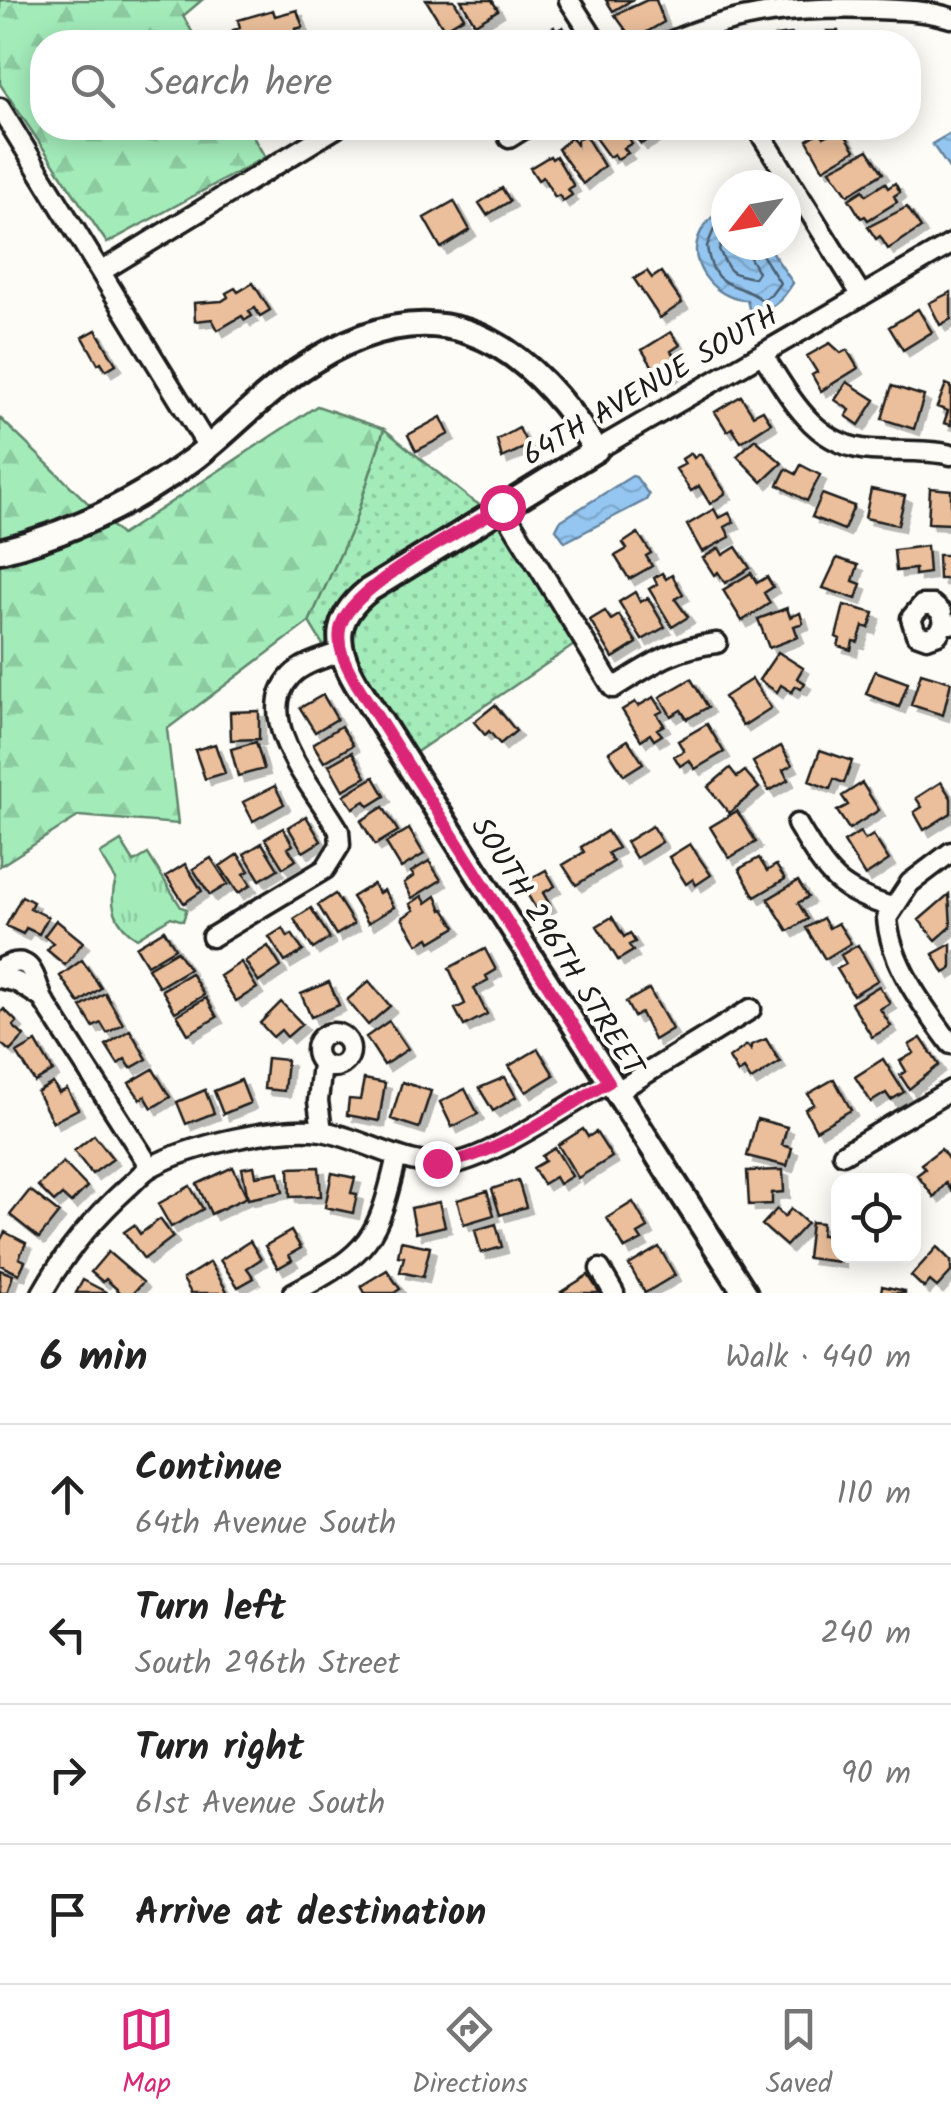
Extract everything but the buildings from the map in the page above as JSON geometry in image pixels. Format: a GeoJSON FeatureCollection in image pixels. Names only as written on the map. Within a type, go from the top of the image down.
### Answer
{"type":"FeatureCollection","features":[{"type":"Feature","properties":{"kind":"street"},"geometry":{"type":"LineString","coordinates":[[568,0],[588,30]]}},
{"type":"Feature","properties":{"kind":"street"},"geometry":{"type":"LineString","coordinates":[[727,30],[772,11],[928,11],[951,18]]}},
{"type":"Feature","properties":{"kind":"street"},"geometry":{"type":"LineString","coordinates":[[0,108],[208,447]]}},
{"type":"Feature","properties":{"kind":"street"},"geometry":{"type":"LineString","coordinates":[[102,272],[316,140]]}},
{"type":"Feature","properties":{"kind":"street"},"geometry":{"type":"LineString","coordinates":[[764,140],[862,296]]}},
{"type":"Feature","properties":{"kind":"street","name":"64TH AVENUE SOUTH"},"geometry":{"type":"LineString","coordinates":[[342,624],[354,604],[378,582],[951,244]]}},
{"type":"Feature","properties":{"kind":"street"},"geometry":{"type":"LineString","coordinates":[[0,551],[68,530],[130,499],[208,447],[297,372],[344,345],[417,325],[456,326],[513,354],[559,396],[596,450]]}},
{"type":"Feature","properties":{"kind":"street"},"geometry":{"type":"LineString","coordinates":[[762,355],[804,418],[830,438],[863,449],[951,455]]}},
{"type":"Feature","properties":{"kind":"street"},"geometry":{"type":"LineString","coordinates":[[502,507],[614,688],[687,646],[717,644]]}},
{"type":"Feature","properties":{"kind":"street","name":"SOUTH 296TH STREET"},"geometry":{"type":"LineString","coordinates":[[342,624],[341,652],[356,683],[745,1293]]}},
{"type":"Feature","properties":{"kind":"street"},"geometry":{"type":"LineString","coordinates":[[212,937],[325,869],[340,845],[339,830],[283,741],[279,722],[284,689],[292,676],[307,665],[341,652]]}},
{"type":"Feature","properties":{"kind":"street"},"geometry":{"type":"LineString","coordinates":[[797,824],[841,886],[856,896],[892,907]]}},
{"type":"Feature","properties":{"kind":"street"},"geometry":{"type":"LineString","coordinates":[[951,852],[910,883],[887,918],[897,958],[951,1044]]}},
{"type":"Feature","properties":{"kind":"street"},"geometry":{"type":"LineString","coordinates":[[0,969],[24,962],[30,967],[42,998],[150,1167]]}},
{"type":"Feature","properties":{"kind":"street"},"geometry":{"type":"LineString","coordinates":[[8,980],[42,998]]}},
{"type":"Feature","properties":{"kind":"street"},"geometry":{"type":"LineString","coordinates":[[42,1293],[81,1235],[150,1167],[211,1145],[253,1136],[322,1131],[397,1156],[456,1163],[612,1087],[751,1009]]}},
{"type":"Feature","properties":{"kind":"street"},"geometry":{"type":"LineString","coordinates":[[322,1064],[318,1101],[322,1131]]}},
{"type":"Feature","properties":{"kind":"street"},"geometry":{"type":"LineString","coordinates":[[844,1154],[951,1090]]}},
{"type":"Feature","properties":{"kind":"street"},"geometry":{"type":"LineString","coordinates":[[292,1293],[336,1270],[372,1236],[384,1211],[397,1156]]}},
{"type":"Feature","properties":{"kind":"street"},"geometry":{"type":"LineString","coordinates":[[600,1270],[614,1293]]}},
{"type":"Feature","properties":{"kind":"green space"},"geometry":{"type":"Polygon","coordinates":[[[0,0],[202,0],[183,16],[191,30],[30,30],[30,129],[0,84],[0,0]]]}},
{"type":"Feature","properties":{"kind":"green space"},"geometry":{"type":"Polygon","coordinates":[[[38,140],[255,140],[265,157],[107,243],[38,140]]]}},
{"type":"Feature","properties":{"kind":"green space"},"geometry":{"type":"Polygon","coordinates":[[[317,406],[384,429],[354,524],[309,622],[167,729],[178,824],[79,816],[0,866],[0,418],[121,535],[317,406]]]}},
{"type":"Feature","properties":{"kind":"green space"},"geometry":{"type":"Polygon","coordinates":[[[384,429],[469,498],[492,513],[502,507],[583,639],[396,766],[309,622],[354,524],[384,429]]]}},
{"type":"Feature","properties":{"kind":"green space"},"geometry":{"type":"Polygon","coordinates":[[[121,841],[134,862],[148,854],[181,907],[187,909],[183,921],[171,917],[137,938],[123,927],[113,905],[116,880],[100,854],[121,841]]]}},
{"type":"Feature","properties":{"kind":"water"},"geometry":{"type":"Polygon","coordinates":[[[951,133],[951,171],[932,144],[951,133]]]}},
{"type":"Feature","properties":{"kind":"water"},"geometry":{"type":"Polygon","coordinates":[[[709,221],[711,260],[777,260],[793,283],[781,299],[764,310],[750,312],[747,300],[727,295],[710,282],[696,253],[699,236],[709,221]]]}},
{"type":"Feature","properties":{"kind":"water"},"geometry":{"type":"Polygon","coordinates":[[[632,476],[649,495],[646,500],[565,542],[556,529],[560,521],[632,476]]]}},
{"type":"Feature","properties":{"kind":"route"},"geometry":{"type":"LineString","coordinates":[[437,1163],[456,1163],[476,1156],[609,1082],[356,683],[341,652],[342,624],[362,596],[378,582],[502,507]]}}]}
